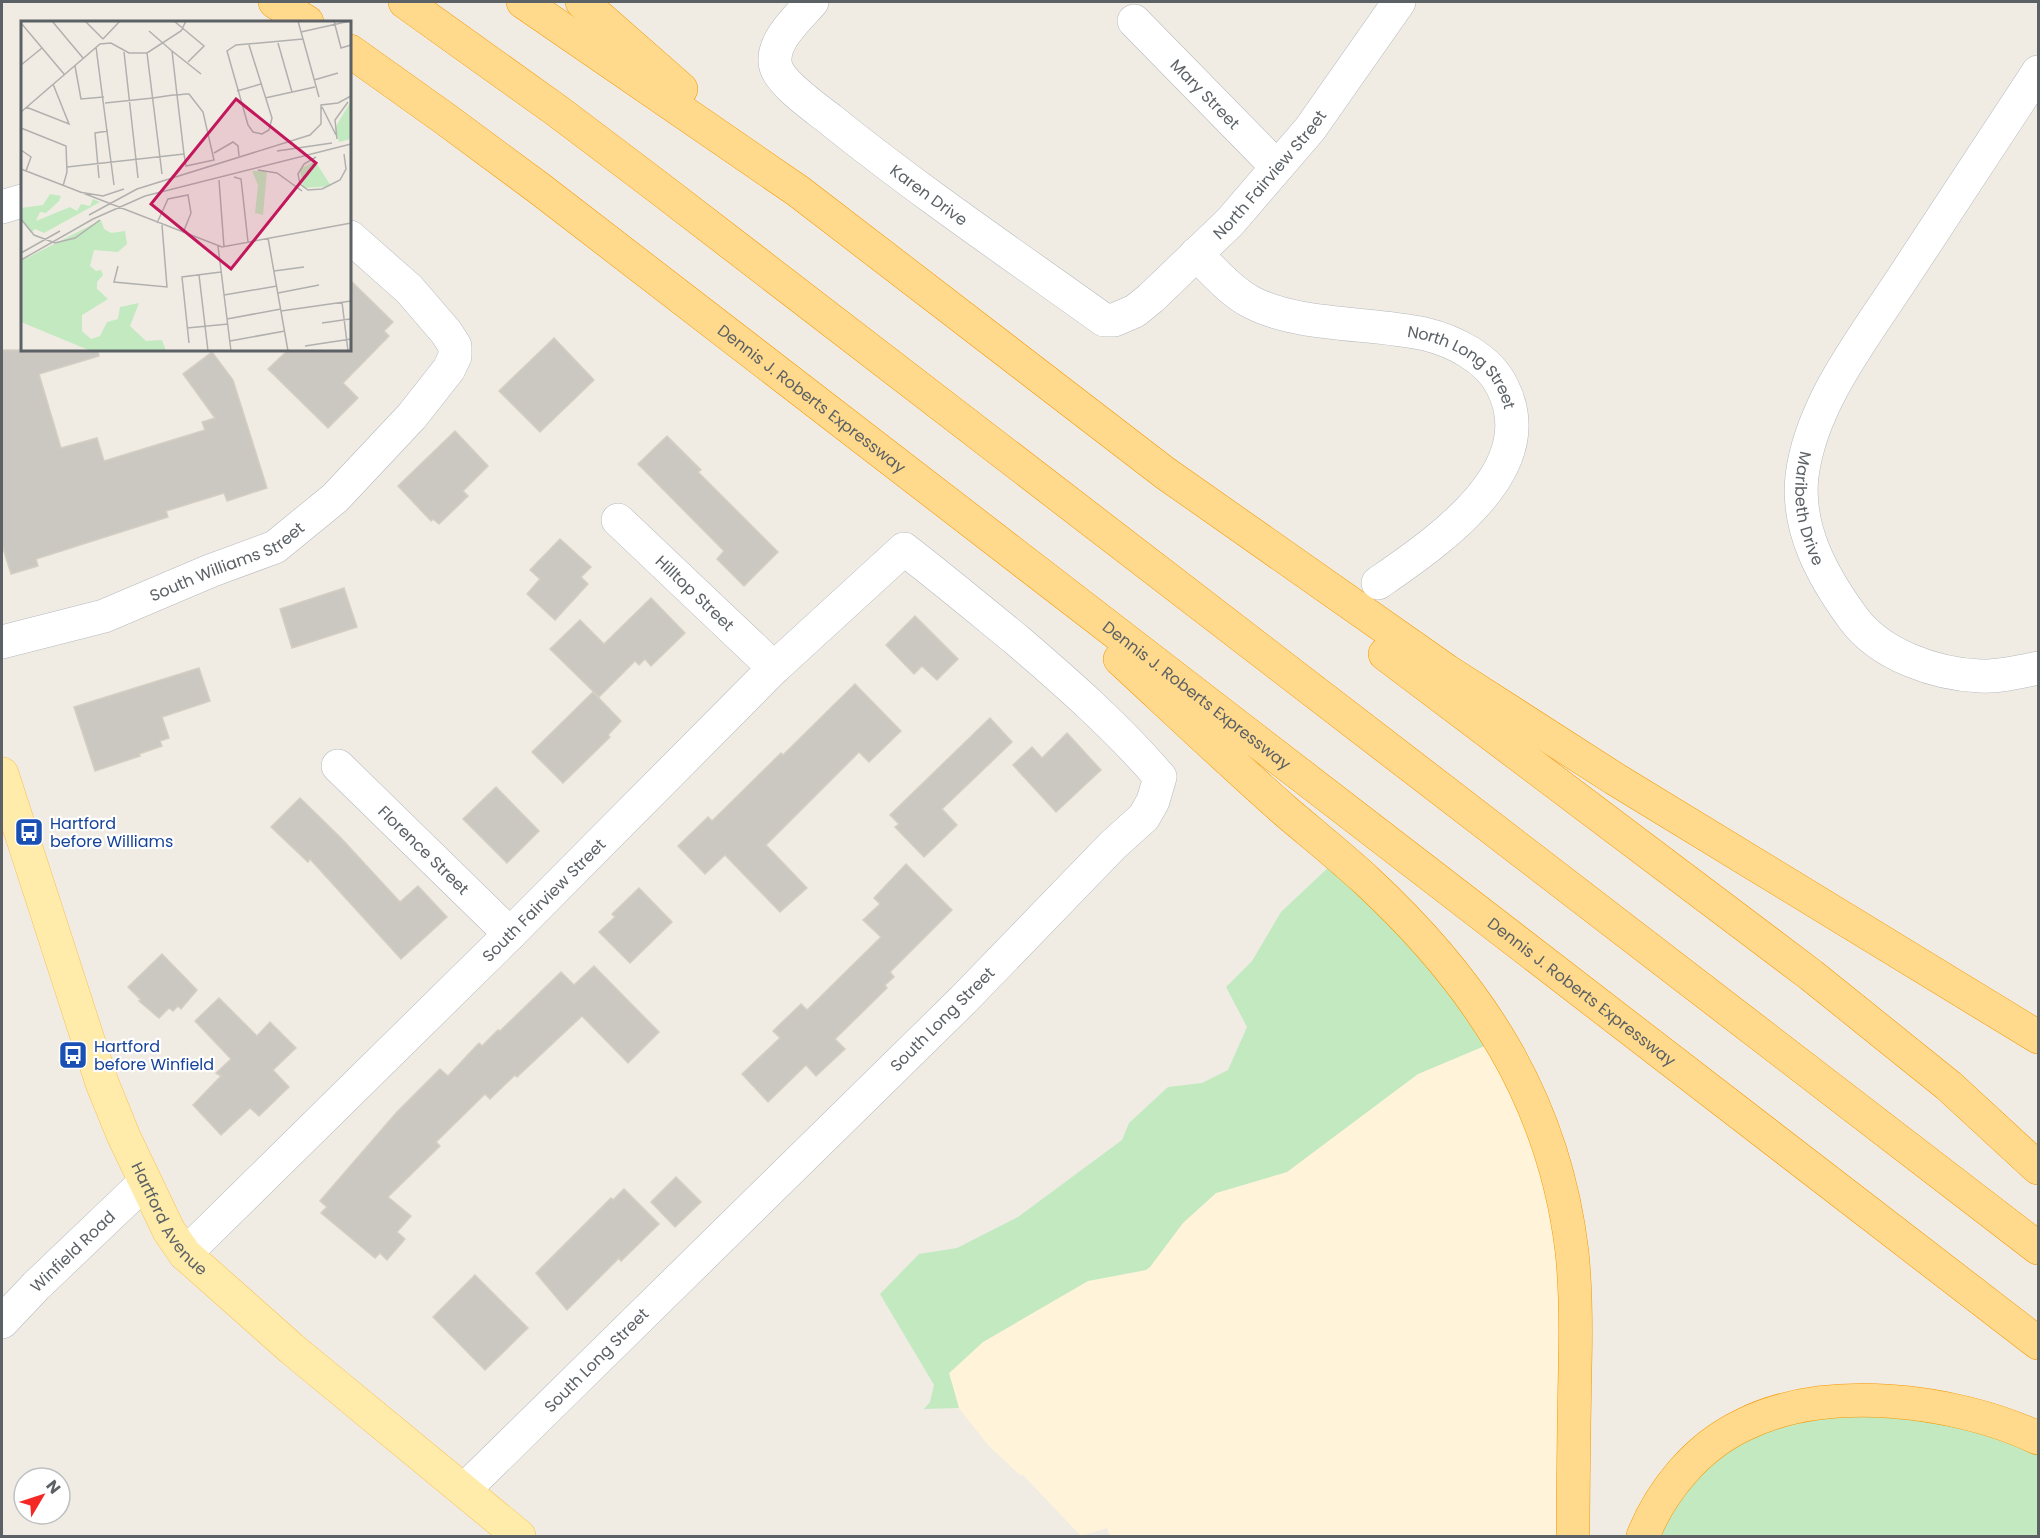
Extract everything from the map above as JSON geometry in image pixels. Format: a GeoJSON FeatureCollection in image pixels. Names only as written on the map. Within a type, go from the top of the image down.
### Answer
{"type":"FeatureCollection","features":[{"type":"Feature","properties":{"kind":"highway"},"geometry":{"type":"LineString","coordinates":[[275,2],[305,21]]}},
{"type":"Feature","properties":{"kind":"highway"},"geometry":{"type":"LineString","coordinates":[[405,2],[556,110],[654,184],[2038,1248]]}},
{"type":"Feature","properties":{"kind":"highway"},"geometry":{"type":"LineString","coordinates":[[524,2],[798,191],[1166,473],[1467,684],[1615,779],[2038,1037]]}},
{"type":"Feature","properties":{"kind":"highway"},"geometry":{"type":"LineString","coordinates":[[582,2],[798,191]]}},
{"type":"Feature","properties":{"kind":"highway","name":"Dennis J. Roberts Expressway"},"geometry":{"type":"LineString","coordinates":[[351,52],[540,189],[2038,1343]]}},
{"type":"Feature","properties":{"kind":"highway"},"geometry":{"type":"LineString","coordinates":[[1166,473],[1234,535],[1326,609],[1741,921],[1884,1032],[1949,1086],[2038,1168]]}},
{"type":"Feature","properties":{"kind":"highway"},"geometry":{"type":"LineString","coordinates":[[973,523],[1226,758],[1368,882],[1444,962],[1496,1033],[1516,1066],[1544,1135],[1556,1173],[1572,1251],[1576,1325],[1573,1536]]}},
{"type":"Feature","properties":{"kind":"highway"},"geometry":{"type":"LineString","coordinates":[[1643,1536],[1660,1501],[1695,1458],[1717,1440],[1740,1426],[1762,1416],[1788,1409],[1852,1401],[1919,1405],[1991,1420],[2038,1438]]}},
{"type":"Feature","properties":{"kind":"main road","name":"Hartford Avenue"},"geometry":{"type":"LineString","coordinates":[[2,774],[102,1083],[169,1231],[185,1254],[292,1349],[519,1536]]}},
{"type":"Feature","properties":{"kind":"street","name":"Karen Drive"},"geometry":{"type":"LineString","coordinates":[[812,2],[779,42],[775,57],[776,69],[794,90],[871,153],[1104,320],[1114,320]]}},
{"type":"Feature","properties":{"kind":"street","name":"North Fairview Street"},"geometry":{"type":"LineString","coordinates":[[1114,320],[1135,311],[1230,222],[1310,129],[1399,2]]}},
{"type":"Feature","properties":{"kind":"street","name":"Mary Street"},"geometry":{"type":"LineString","coordinates":[[1134,21],[1277,167]]}},
{"type":"Feature","properties":{"kind":"street","name":"Maribeth Drive"},"geometry":{"type":"LineString","coordinates":[[2038,72],[1835,383],[1808,445],[1802,478],[1803,513],[1814,553],[1831,588],[1861,628],[1880,645],[1900,657],[1947,671],[1981,676],[2038,668]]}},
{"type":"Feature","properties":{"kind":"street"},"geometry":{"type":"LineString","coordinates":[[2,207],[21,201]]}},
{"type":"Feature","properties":{"kind":"street","name":"South Williams Street"},"geometry":{"type":"LineString","coordinates":[[2,642],[104,616],[210,571],[275,547],[335,498],[412,416],[449,369],[455,356],[455,346],[409,289],[351,238]]}},
{"type":"Feature","properties":{"kind":"street","name":"North Long Street"},"geometry":{"type":"LineString","coordinates":[[1196,254],[1233,289],[1251,302],[1293,317],[1381,326],[1426,334],[1448,341],[1482,361],[1496,374],[1512,410],[1513,429],[1509,448],[1501,467],[1459,522],[1378,583]]}},
{"type":"Feature","properties":{"kind":"street","name":"Hilltop Street"},"geometry":{"type":"LineString","coordinates":[[618,520],[774,668]]}},
{"type":"Feature","properties":{"kind":"street","name":"South Fairview Street"},"geometry":{"type":"LineString","coordinates":[[185,1254],[510,934],[774,668],[904,549]]}},
{"type":"Feature","properties":{"kind":"street","name":"South Long Street"},"geometry":{"type":"LineString","coordinates":[[464,1490],[963,1000],[1113,845],[1144,817],[1154,801],[1160,777],[1128,740],[1052,670],[945,580],[904,549]]}},
{"type":"Feature","properties":{"kind":"street","name":"Florence Street"},"geometry":{"type":"LineString","coordinates":[[338,766],[510,934]]}},
{"type":"Feature","properties":{"kind":"street","name":"Winfield Road"},"geometry":{"type":"LineString","coordinates":[[2,1322],[36,1286],[145,1182]]}},
{"type":"Feature","properties":{"kind":"shaded area"},"geometry":{"type":"Polygon","coordinates":[[[1487,1045],[1518,1109],[1538,1164],[1564,1269],[1564,1536],[1110,1536],[1107,1528],[1081,1536],[1022,1474],[1021,1476],[988,1445],[959,1408],[949,1374],[983,1342],[1088,1281],[1146,1270],[1183,1223],[1216,1193],[1287,1172],[1418,1074],[1487,1045]]]}},
{"type":"Feature","properties":{"kind":"green space"},"geometry":{"type":"Polygon","coordinates":[[[1333,863],[1392,918],[1487,1045],[1418,1074],[1287,1172],[1216,1193],[1183,1223],[1146,1270],[1088,1281],[983,1342],[949,1373],[959,1408],[924,1409],[930,1402],[934,1385],[880,1294],[919,1254],[957,1248],[1018,1217],[1122,1140],[1129,1123],[1168,1087],[1202,1083],[1228,1070],[1247,1027],[1226,987],[1252,961],[1281,912],[1333,863]]]}},
{"type":"Feature","properties":{"kind":"green space"},"geometry":{"type":"Polygon","coordinates":[[[1812,1412],[1933,1415],[2038,1453],[2038,1536],[1645,1536],[1655,1513],[1744,1434],[1812,1412]]]}},
{"type":"Feature","properties":{"kind":"building"},"geometry":{"type":"Polygon","coordinates":[[[351,281],[393,322],[384,331],[389,336],[343,383],[358,398],[328,428],[268,369],[287,351],[351,351],[351,281]]]}},
{"type":"Feature","properties":{"kind":"building"},"geometry":{"type":"Polygon","coordinates":[[[554,338],[594,380],[540,432],[499,391],[554,338]]]}},
{"type":"Feature","properties":{"kind":"building"},"geometry":{"type":"Polygon","coordinates":[[[2,350],[98,351],[99,356],[39,374],[61,448],[97,438],[104,461],[205,430],[202,422],[215,418],[183,374],[212,352],[233,380],[267,488],[227,501],[224,493],[166,511],[168,517],[36,559],[38,566],[11,574],[2,545],[2,350]]]}},
{"type":"Feature","properties":{"kind":"building"},"geometry":{"type":"Polygon","coordinates":[[[455,431],[488,466],[463,491],[468,496],[439,524],[433,519],[431,521],[398,486],[455,431]]]}},
{"type":"Feature","properties":{"kind":"building"},"geometry":{"type":"Polygon","coordinates":[[[667,436],[701,470],[698,472],[778,552],[744,586],[717,559],[724,551],[638,464],[667,436]]]}},
{"type":"Feature","properties":{"kind":"building"},"geometry":{"type":"Polygon","coordinates":[[[560,539],[591,567],[581,577],[588,584],[555,620],[527,594],[540,579],[530,570],[560,539]]]}},
{"type":"Feature","properties":{"kind":"building"},"geometry":{"type":"Polygon","coordinates":[[[344,588],[357,627],[292,648],[280,609],[344,588]]]}},
{"type":"Feature","properties":{"kind":"building"},"geometry":{"type":"Polygon","coordinates":[[[651,598],[685,633],[651,666],[645,659],[639,665],[635,661],[599,697],[550,649],[580,620],[604,644],[651,598]]]}},
{"type":"Feature","properties":{"kind":"building"},"geometry":{"type":"Polygon","coordinates":[[[915,616],[958,659],[937,680],[922,666],[914,674],[886,645],[915,616]]]}},
{"type":"Feature","properties":{"kind":"building"},"geometry":{"type":"Polygon","coordinates":[[[199,668],[210,701],[162,717],[169,738],[160,741],[162,746],[95,771],[74,707],[199,668]]]}},
{"type":"Feature","properties":{"kind":"building"},"geometry":{"type":"Polygon","coordinates":[[[855,684],[901,731],[869,762],[859,752],[766,845],[807,888],[780,912],[725,855],[705,874],[678,846],[708,817],[712,821],[855,684]]]}},
{"type":"Feature","properties":{"kind":"building"},"geometry":{"type":"Polygon","coordinates":[[[593,692],[621,721],[608,735],[610,737],[563,783],[532,752],[593,692]]]}},
{"type":"Feature","properties":{"kind":"building"},"geometry":{"type":"Polygon","coordinates":[[[990,718],[1012,742],[942,809],[957,825],[924,857],[895,827],[899,824],[890,815],[990,718]]]}},
{"type":"Feature","properties":{"kind":"building"},"geometry":{"type":"Polygon","coordinates":[[[1067,733],[1101,770],[1056,812],[1013,765],[1032,747],[1042,758],[1067,733]]]}},
{"type":"Feature","properties":{"kind":"building"},"geometry":{"type":"Polygon","coordinates":[[[496,787],[539,831],[507,863],[463,819],[496,787]]]}},
{"type":"Feature","properties":{"kind":"building"},"geometry":{"type":"Polygon","coordinates":[[[300,798],[341,838],[400,902],[418,886],[447,917],[401,959],[310,859],[308,862],[271,827],[300,798]]]}},
{"type":"Feature","properties":{"kind":"building"},"geometry":{"type":"Polygon","coordinates":[[[906,864],[952,910],[890,972],[894,977],[885,985],[887,988],[835,1039],[845,1049],[816,1076],[806,1065],[768,1102],[742,1074],[780,1038],[773,1031],[801,1004],[807,1010],[881,937],[863,920],[880,904],[874,898],[906,864]]]}},
{"type":"Feature","properties":{"kind":"building"},"geometry":{"type":"Polygon","coordinates":[[[639,888],[672,922],[630,963],[599,932],[615,917],[612,914],[639,888]]]}},
{"type":"Feature","properties":{"kind":"building"},"geometry":{"type":"Polygon","coordinates":[[[162,954],[197,990],[181,1009],[178,1006],[173,1011],[169,1008],[159,1018],[139,1001],[141,1000],[128,987],[162,954]]]}},
{"type":"Feature","properties":{"kind":"building"},"geometry":{"type":"Polygon","coordinates":[[[594,966],[659,1032],[628,1063],[582,1016],[490,1099],[485,1094],[436,1142],[440,1146],[388,1197],[411,1216],[397,1232],[405,1239],[387,1260],[380,1253],[375,1258],[321,1213],[327,1207],[320,1201],[396,1113],[440,1069],[448,1076],[479,1043],[482,1046],[498,1030],[500,1031],[561,972],[574,985],[594,966]]]}},
{"type":"Feature","properties":{"kind":"building"},"geometry":{"type":"Polygon","coordinates":[[[219,998],[257,1036],[270,1022],[296,1048],[273,1070],[289,1087],[259,1116],[250,1108],[221,1135],[193,1105],[221,1076],[216,1073],[231,1059],[195,1021],[219,998]]]}},
{"type":"Feature","properties":{"kind":"building"},"geometry":{"type":"Polygon","coordinates":[[[676,1177],[701,1202],[675,1227],[651,1202],[676,1177]]]}},
{"type":"Feature","properties":{"kind":"building"},"geometry":{"type":"Polygon","coordinates":[[[624,1189],[659,1224],[621,1261],[619,1258],[567,1310],[536,1273],[611,1198],[613,1200],[624,1189]]]}},
{"type":"Feature","properties":{"kind":"building"},"geometry":{"type":"Polygon","coordinates":[[[475,1275],[528,1328],[485,1370],[433,1317],[475,1275]]]}},
{"type":"Feature","properties":{"kind":"place","name":"Hartford before Williams"},"geometry":{"type":"Point","coordinates":[29,832]}},
{"type":"Feature","properties":{"kind":"place","name":"Hartford before Winfield"},"geometry":{"type":"Point","coordinates":[73,1055]}}]}
